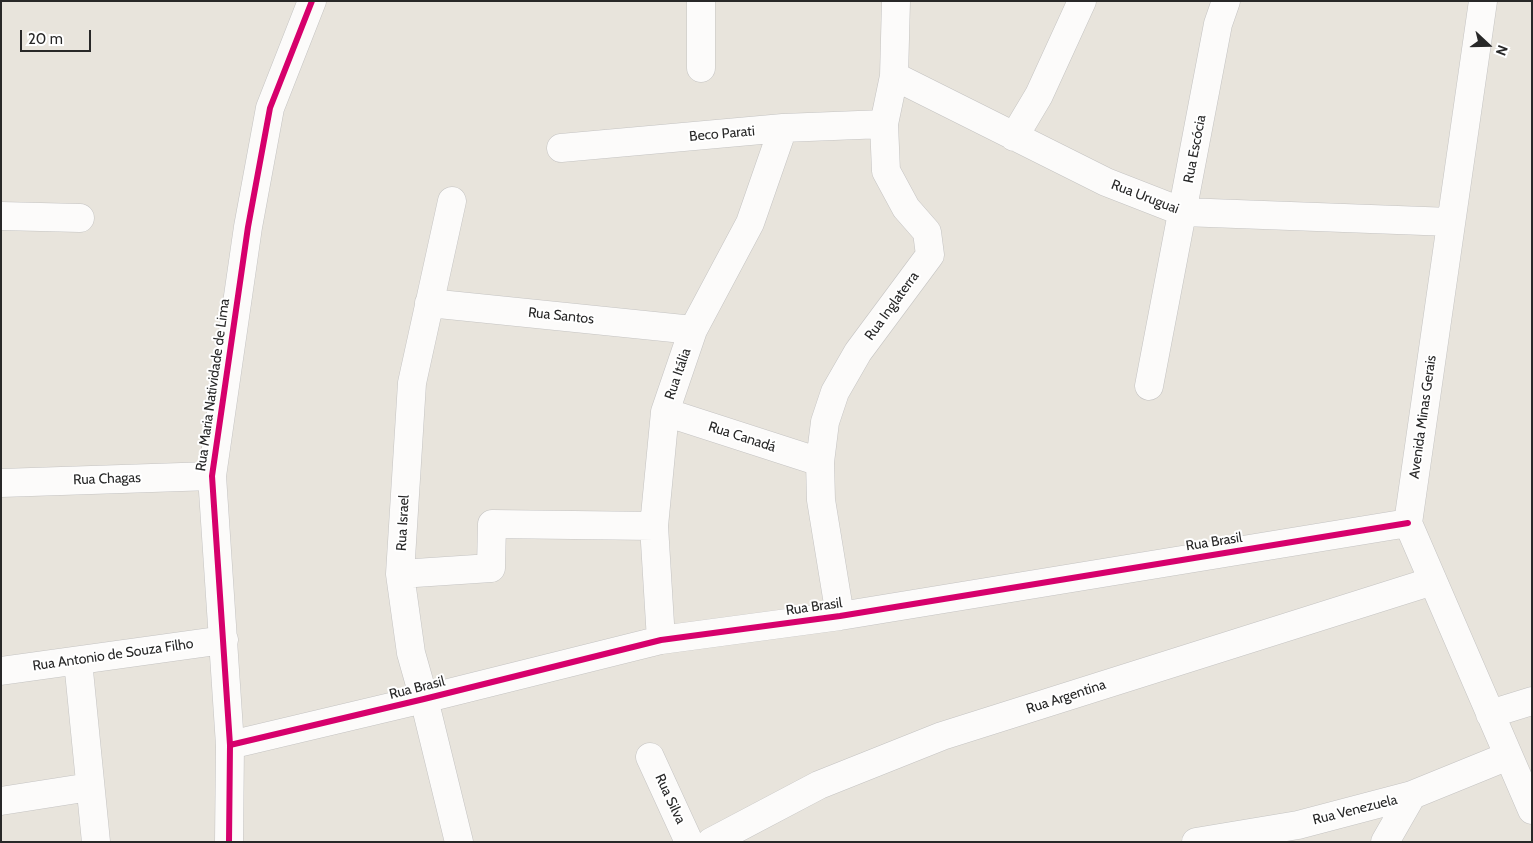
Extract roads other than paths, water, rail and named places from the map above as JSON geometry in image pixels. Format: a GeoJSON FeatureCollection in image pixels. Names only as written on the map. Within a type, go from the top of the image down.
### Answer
{"type":"FeatureCollection","features":[{"type":"Feature","properties":{"kind":"street","name":"Rua Maria Natividade de Lima"},"geometry":{"type":"LineString","coordinates":[[229,842],[230,745],[212,476],[248,227],[270,108],[312,1]]}},
{"type":"Feature","properties":{"kind":"street"},"geometry":{"type":"LineString","coordinates":[[701,1],[701,68]]}},
{"type":"Feature","properties":{"kind":"street","name":"Rua Inglaterra"},"geometry":{"type":"LineString","coordinates":[[840,616],[822,500],[820,462],[825,422],[835,392],[858,352],[930,255],[927,232],[906,208],[886,170],[884,124],[894,76],[896,1]]}},
{"type":"Feature","properties":{"kind":"street"},"geometry":{"type":"LineString","coordinates":[[1014,137],[1039,95],[1082,1]]}},
{"type":"Feature","properties":{"kind":"street","name":"Rua Escócia"},"geometry":{"type":"LineString","coordinates":[[1149,386],[1218,24],[1226,1]]}},
{"type":"Feature","properties":{"kind":"street","name":"Avenida Minas Gerais"},"geometry":{"type":"LineString","coordinates":[[1408,523],[1483,1]]}},
{"type":"Feature","properties":{"kind":"street","name":"Rua Uruguai"},"geometry":{"type":"LineString","coordinates":[[894,76],[1106,182],[1183,212],[1451,222]]}},
{"type":"Feature","properties":{"kind":"street","name":"Beco Parati"},"geometry":{"type":"LineString","coordinates":[[560,148],[783,128],[884,124]]}},
{"type":"Feature","properties":{"kind":"street","name":"Rua Itália"},"geometry":{"type":"LineString","coordinates":[[661,640],[654,526],[665,412],[693,330],[750,223],[783,128]]}},
{"type":"Feature","properties":{"kind":"street","name":"Rua Israel"},"geometry":{"type":"LineString","coordinates":[[452,201],[412,383],[400,574],[411,653],[459,842]]}},
{"type":"Feature","properties":{"kind":"street"},"geometry":{"type":"LineString","coordinates":[[1,216],[80,218]]}},
{"type":"Feature","properties":{"kind":"street","name":"Rua Santos"},"geometry":{"type":"LineString","coordinates":[[429,303],[693,330]]}},
{"type":"Feature","properties":{"kind":"street","name":"Rua Canadá"},"geometry":{"type":"LineString","coordinates":[[665,412],[820,462]]}},
{"type":"Feature","properties":{"kind":"street","name":"Rua Chagas"},"geometry":{"type":"LineString","coordinates":[[1,483],[212,476]]}},
{"type":"Feature","properties":{"kind":"street"},"geometry":{"type":"LineString","coordinates":[[1408,523],[1532,810]]}},
{"type":"Feature","properties":{"kind":"street","name":"Rua Brasil"},"geometry":{"type":"LineString","coordinates":[[230,745],[661,640],[840,616],[1408,523]]}},
{"type":"Feature","properties":{"kind":"street"},"geometry":{"type":"LineString","coordinates":[[400,574],[491,568],[492,524],[654,526]]}},
{"type":"Feature","properties":{"kind":"street","name":"Rua Argentina"},"geometry":{"type":"LineString","coordinates":[[711,842],[819,785],[942,736],[1433,581]]}},
{"type":"Feature","properties":{"kind":"street","name":"Rua Antonio de Souza Filho"},"geometry":{"type":"LineString","coordinates":[[1,671],[224,640]]}},
{"type":"Feature","properties":{"kind":"street"},"geometry":{"type":"LineString","coordinates":[[78,661],[96,842]]}},
{"type":"Feature","properties":{"kind":"street"},"geometry":{"type":"LineString","coordinates":[[1490,714],[1532,701]]}},
{"type":"Feature","properties":{"kind":"street","name":"Rua Venezuela"},"geometry":{"type":"LineString","coordinates":[[1196,842],[1298,825],[1412,795],[1508,756]]}},
{"type":"Feature","properties":{"kind":"street","name":"Rua Silva"},"geometry":{"type":"LineString","coordinates":[[650,757],[689,842]]}},
{"type":"Feature","properties":{"kind":"street"},"geometry":{"type":"LineString","coordinates":[[1,801],[90,787]]}},
{"type":"Feature","properties":{"kind":"street"},"geometry":{"type":"LineString","coordinates":[[1385,842],[1412,795]]}}]}
